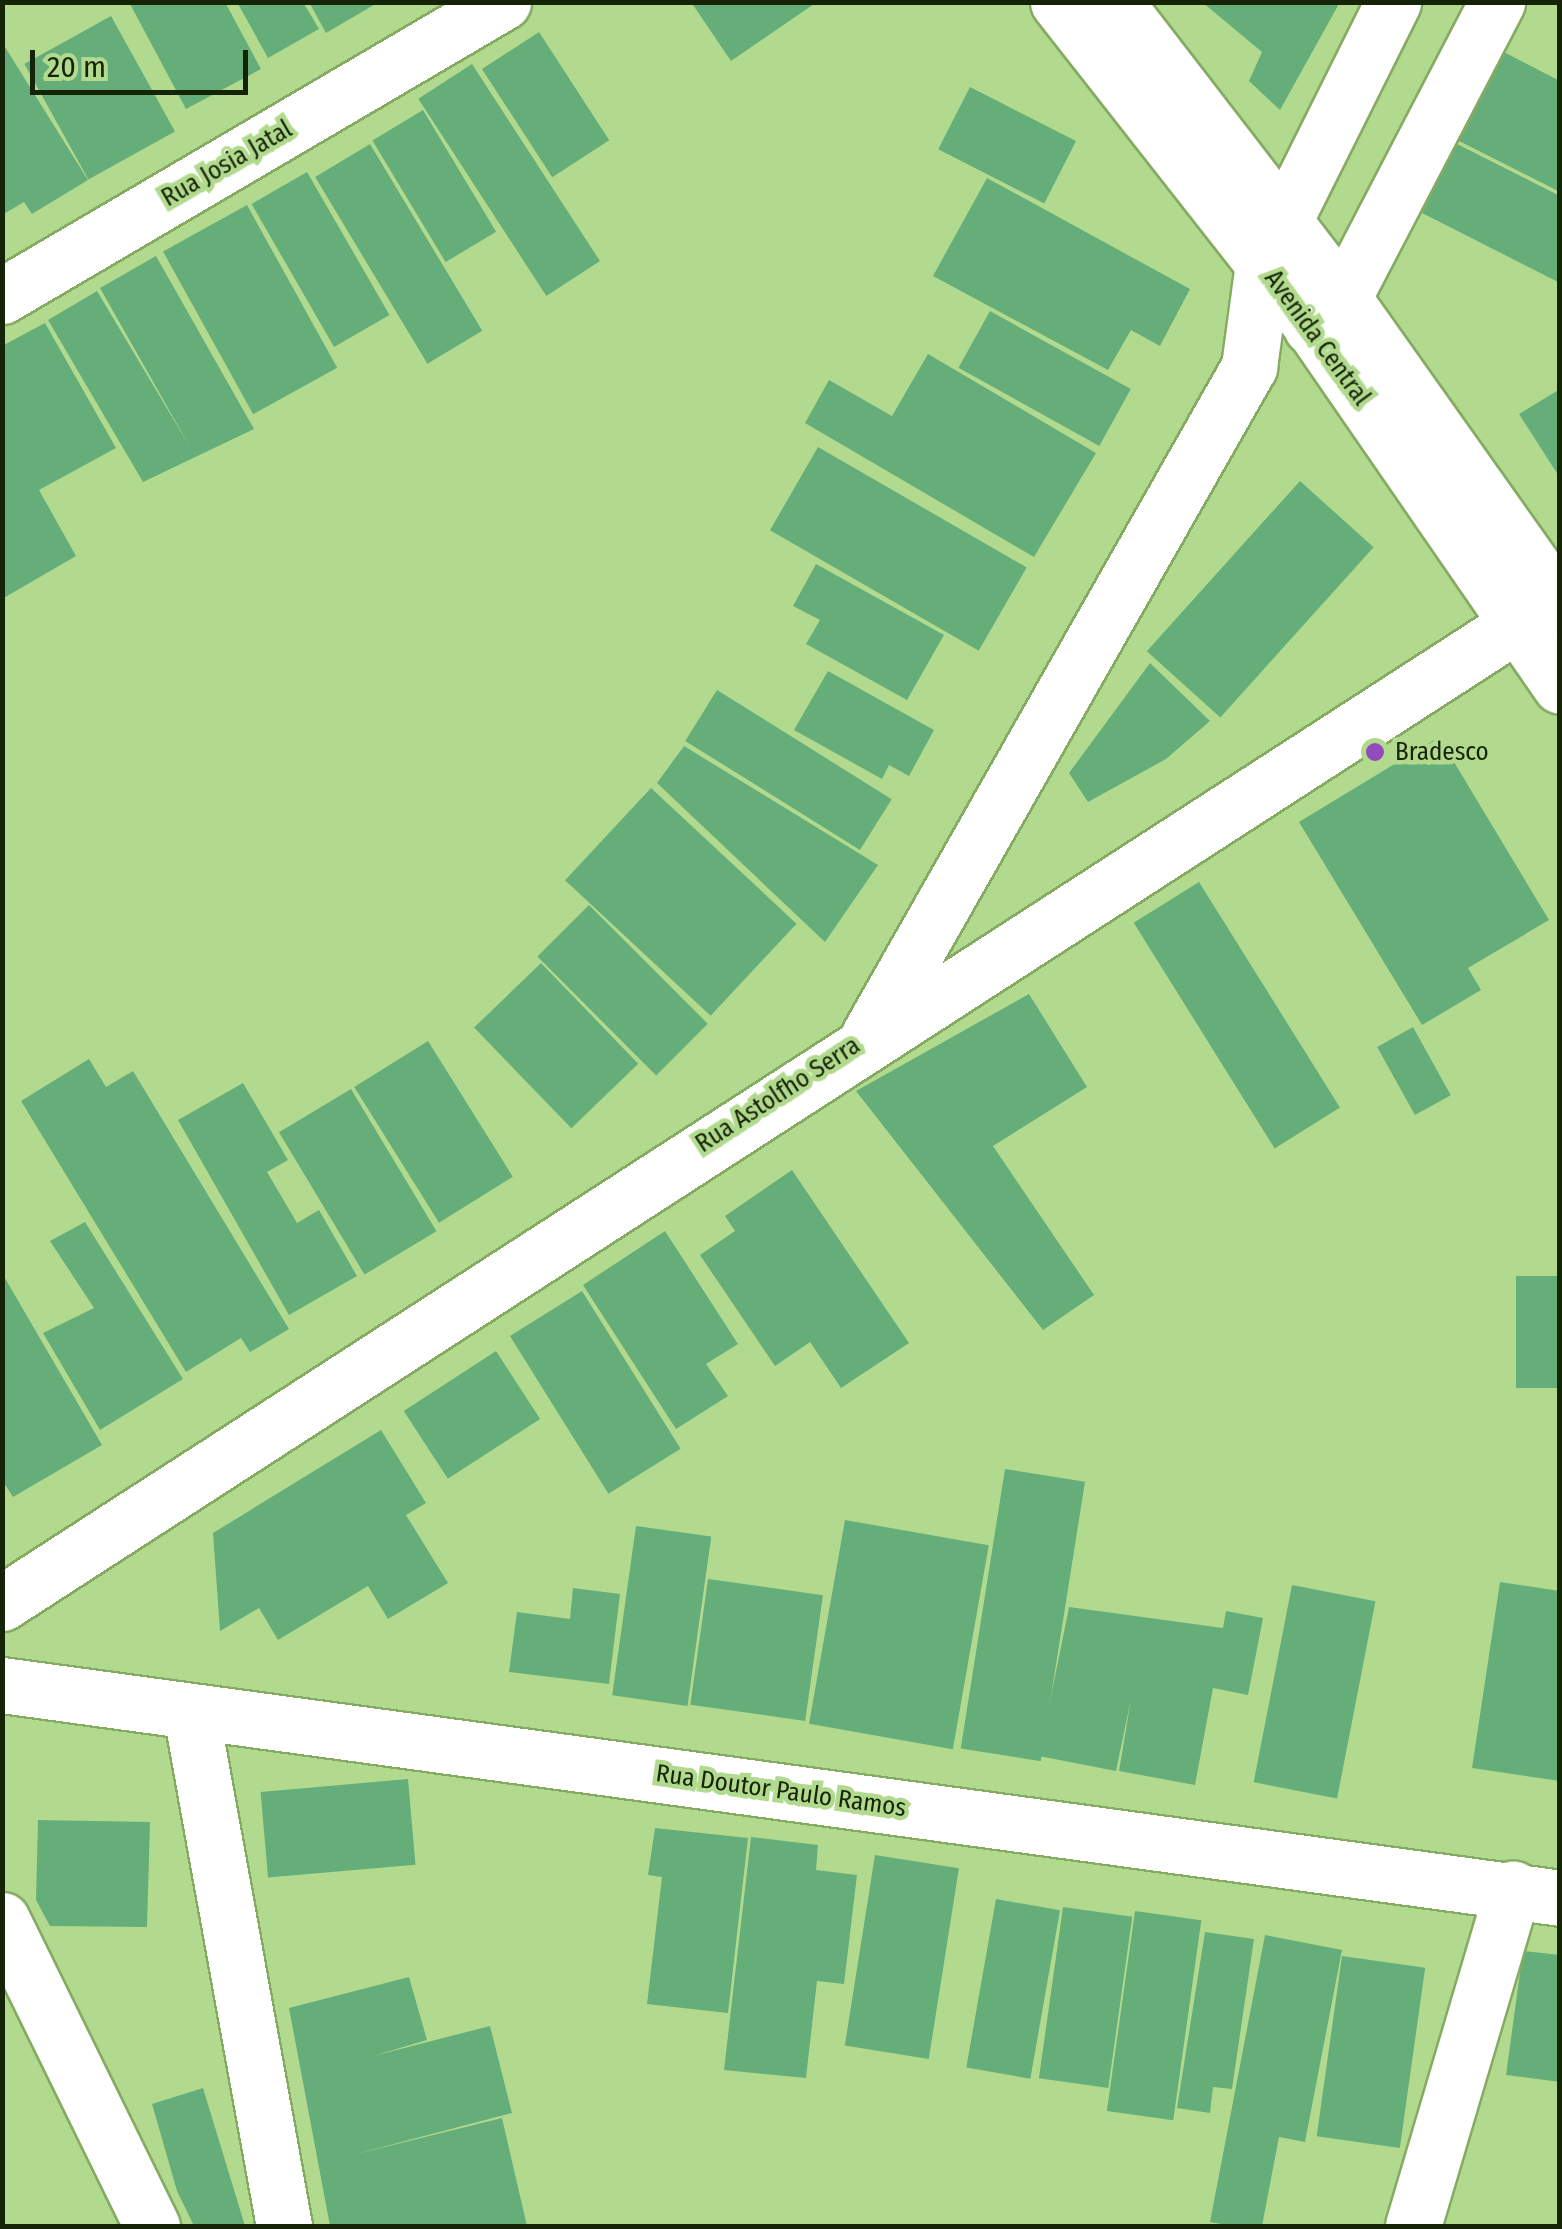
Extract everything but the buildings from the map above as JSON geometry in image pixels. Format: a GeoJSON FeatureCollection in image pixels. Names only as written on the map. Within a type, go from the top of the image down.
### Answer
{"type":"FeatureCollection","features":[{"type":"Feature","properties":{"kind":"street","name":"Rua Josia Jatal"},"geometry":{"type":"LineString","coordinates":[[2,296],[503,2]]}},
{"type":"Feature","properties":{"kind":"street","name":"Avenida Central"},"geometry":{"type":"LineString","coordinates":[[1058,2],[1272,241],[1547,606],[1560,686]]}},
{"type":"Feature","properties":{"kind":"street","name":"Avenida Central"},"geometry":{"type":"LineString","coordinates":[[1115,2],[1272,241]]}},
{"type":"Feature","properties":{"kind":"street"},"geometry":{"type":"LineString","coordinates":[[869,1035],[1249,367],[1272,241],[1393,2]]}},
{"type":"Feature","properties":{"kind":"street"},"geometry":{"type":"LineString","coordinates":[[1249,367],[1328,312],[1497,2]]}},
{"type":"Feature","properties":{"kind":"street","name":"Rua Astolfho Serra"},"geometry":{"type":"LineString","coordinates":[[2,1603],[869,1035],[1547,606]]}},
{"type":"Feature","properties":{"kind":"street","name":"Rua Doutor Paulo Ramos"},"geometry":{"type":"LineString","coordinates":[[2,1685],[1536,1894]]}},
{"type":"Feature","properties":{"kind":"street"},"geometry":{"type":"LineString","coordinates":[[192,1713],[284,2226]]}},
{"type":"Feature","properties":{"kind":"street"},"geometry":{"type":"LineString","coordinates":[[1413,2226],[1536,1894]]}},
{"type":"Feature","properties":{"kind":"street"},"geometry":{"type":"LineString","coordinates":[[2,1920],[152,2226]]}},
{"type":"Feature","properties":{"kind":"place","name":"Bradesco"},"geometry":{"type":"Point","coordinates":[1375,752]}}]}
